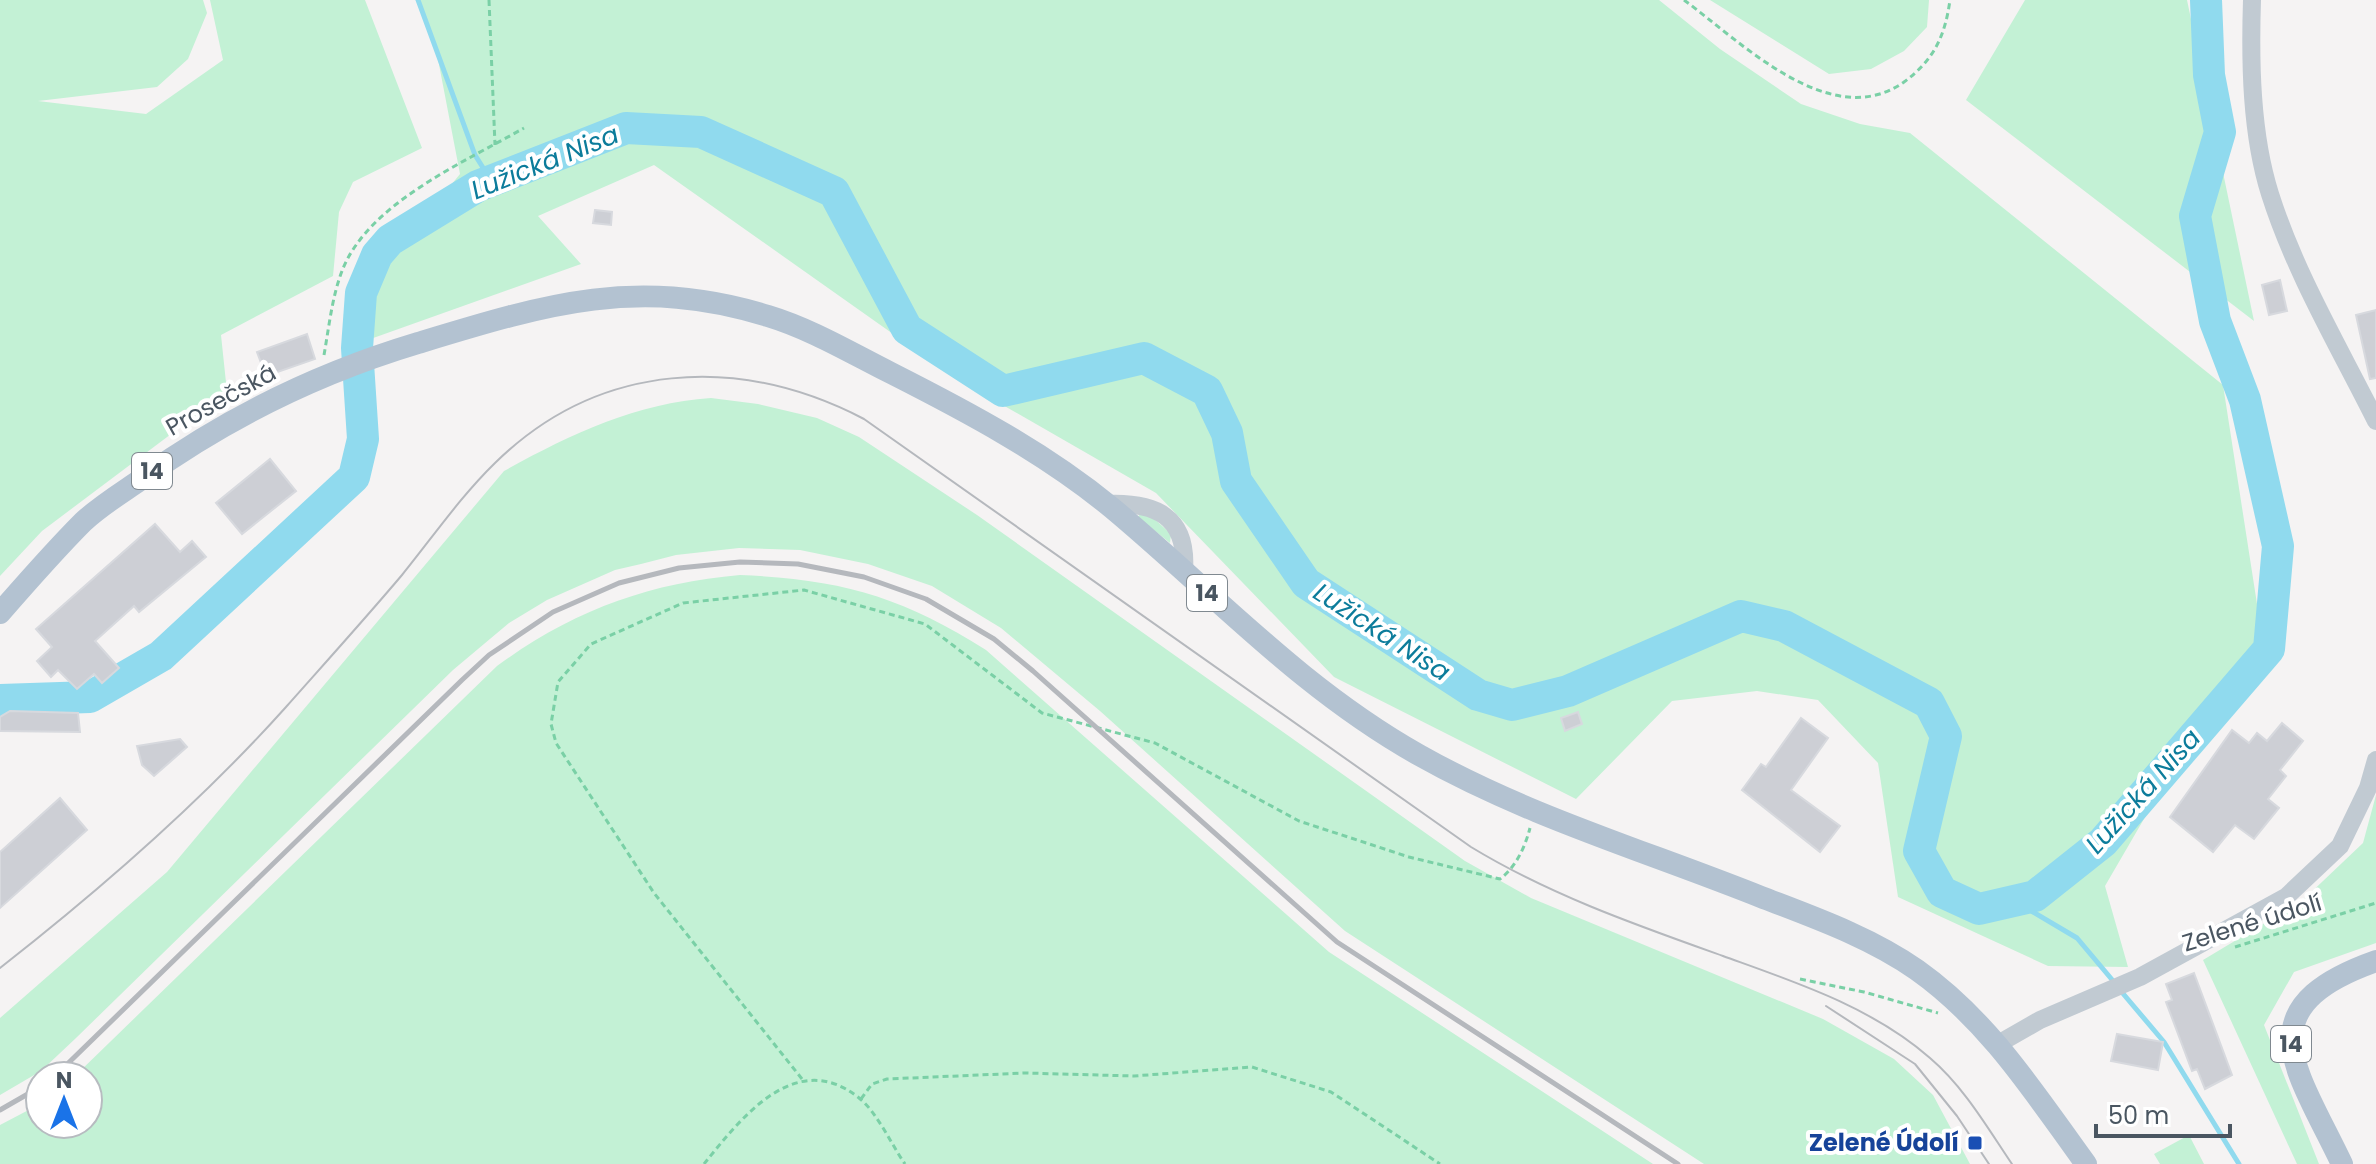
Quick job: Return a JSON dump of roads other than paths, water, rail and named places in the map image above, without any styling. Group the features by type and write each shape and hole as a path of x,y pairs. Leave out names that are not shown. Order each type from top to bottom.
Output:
{"main road":[{"name":"Prosečská","path":"0,613 89,517 232,418 273,396 379,355 557,303 651,295 707,299 793,325 949,401 1043,458 1107,504 1276,657 1331,701 1454,775 1533,812 1746,891 1876,946 1919,972 1965,1010 1998,1044"},
{"name":"14","path":"2342,1164 2298,1069 2290,1036 2293,1019 2305,1000 2327,982 2376,961"},
{"name":"14","path":"1998,1044 2086,1164"}],"lane":[{"path":"2252,0 2256,115 2269,192 2287,242 2376,421"},
{"path":"1998,1044 2040,1020 2140,977 2286,897 2340,846 2368,788 2376,760"}],"waterway":[{"path":"418,0 475,155 492,182"},
{"name":"Lužická Nisa","path":"0,700 90,697 161,656 354,477 363,439 357,348 361,293 377,255 390,240 478,186 626,128 701,132 834,192 907,329 1003,391 1144,358 1207,391 1227,433 1236,481 1306,583 1478,695 1512,705 1568,691 1741,616 1784,626 1929,703 1946,736 1919,851 1942,892 1979,909 2035,896 2103,842 2269,649 2278,546 2245,400 2215,321 2195,216 2220,132 2209,75 2206,0"},
{"path":"2016,902 2077,938 2114,982"},
{"path":"2120,990 2164,1042 2239,1164"}],"tram line":[{"path":"0,968 112,876 253,743 402,575 482,476 536,429 579,404 624,387 672,378 720,377 768,384 817,398 864,419 1471,847 1501,864 1594,908 1805,986 1883,1024 1930,1058 1954,1082 2012,1164"},
{"path":"1826,1006 1915,1064 1957,1116 1989,1164"}],"railway":[{"path":"71,1060 489,655 553,612 619,583 679,568 740,562 798,564 864,577 926,599 994,639 1337,942 1678,1164"},
{"path":"0,1110 24,1096"}],"place":[{"name":"Zelené Údolí","path":"1975,1143"}]}
